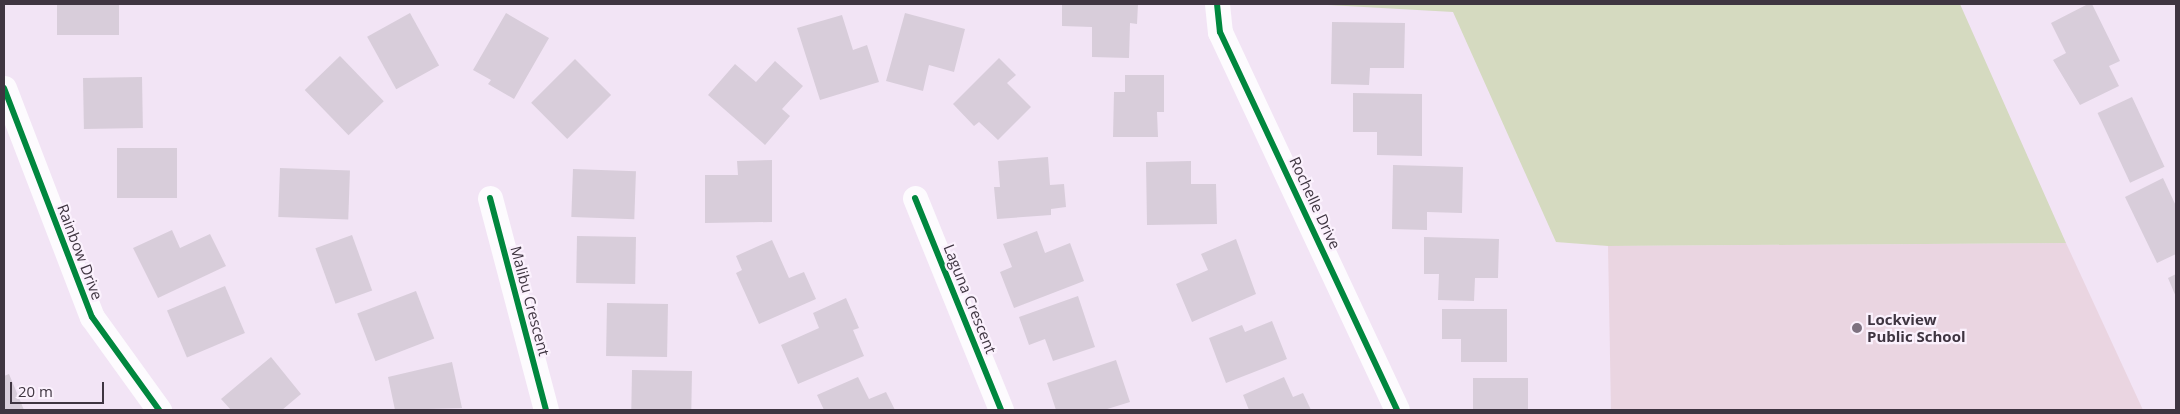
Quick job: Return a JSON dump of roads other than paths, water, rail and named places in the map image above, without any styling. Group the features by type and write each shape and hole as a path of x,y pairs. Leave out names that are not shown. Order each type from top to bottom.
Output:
{"street":[{"name":"Rochelle Drive","path":"1218,4 1220,32 1398,410"},
{"name":"Rainbow Drive","path":"4,88 92,317 159,410"},
{"name":"Malibu Crescent","path":"490,198 546,410"},
{"name":"Laguna Crescent","path":"915,198 1001,410"}],"place":[{"name":"Lockview Public School","path":"1857,328"}]}
